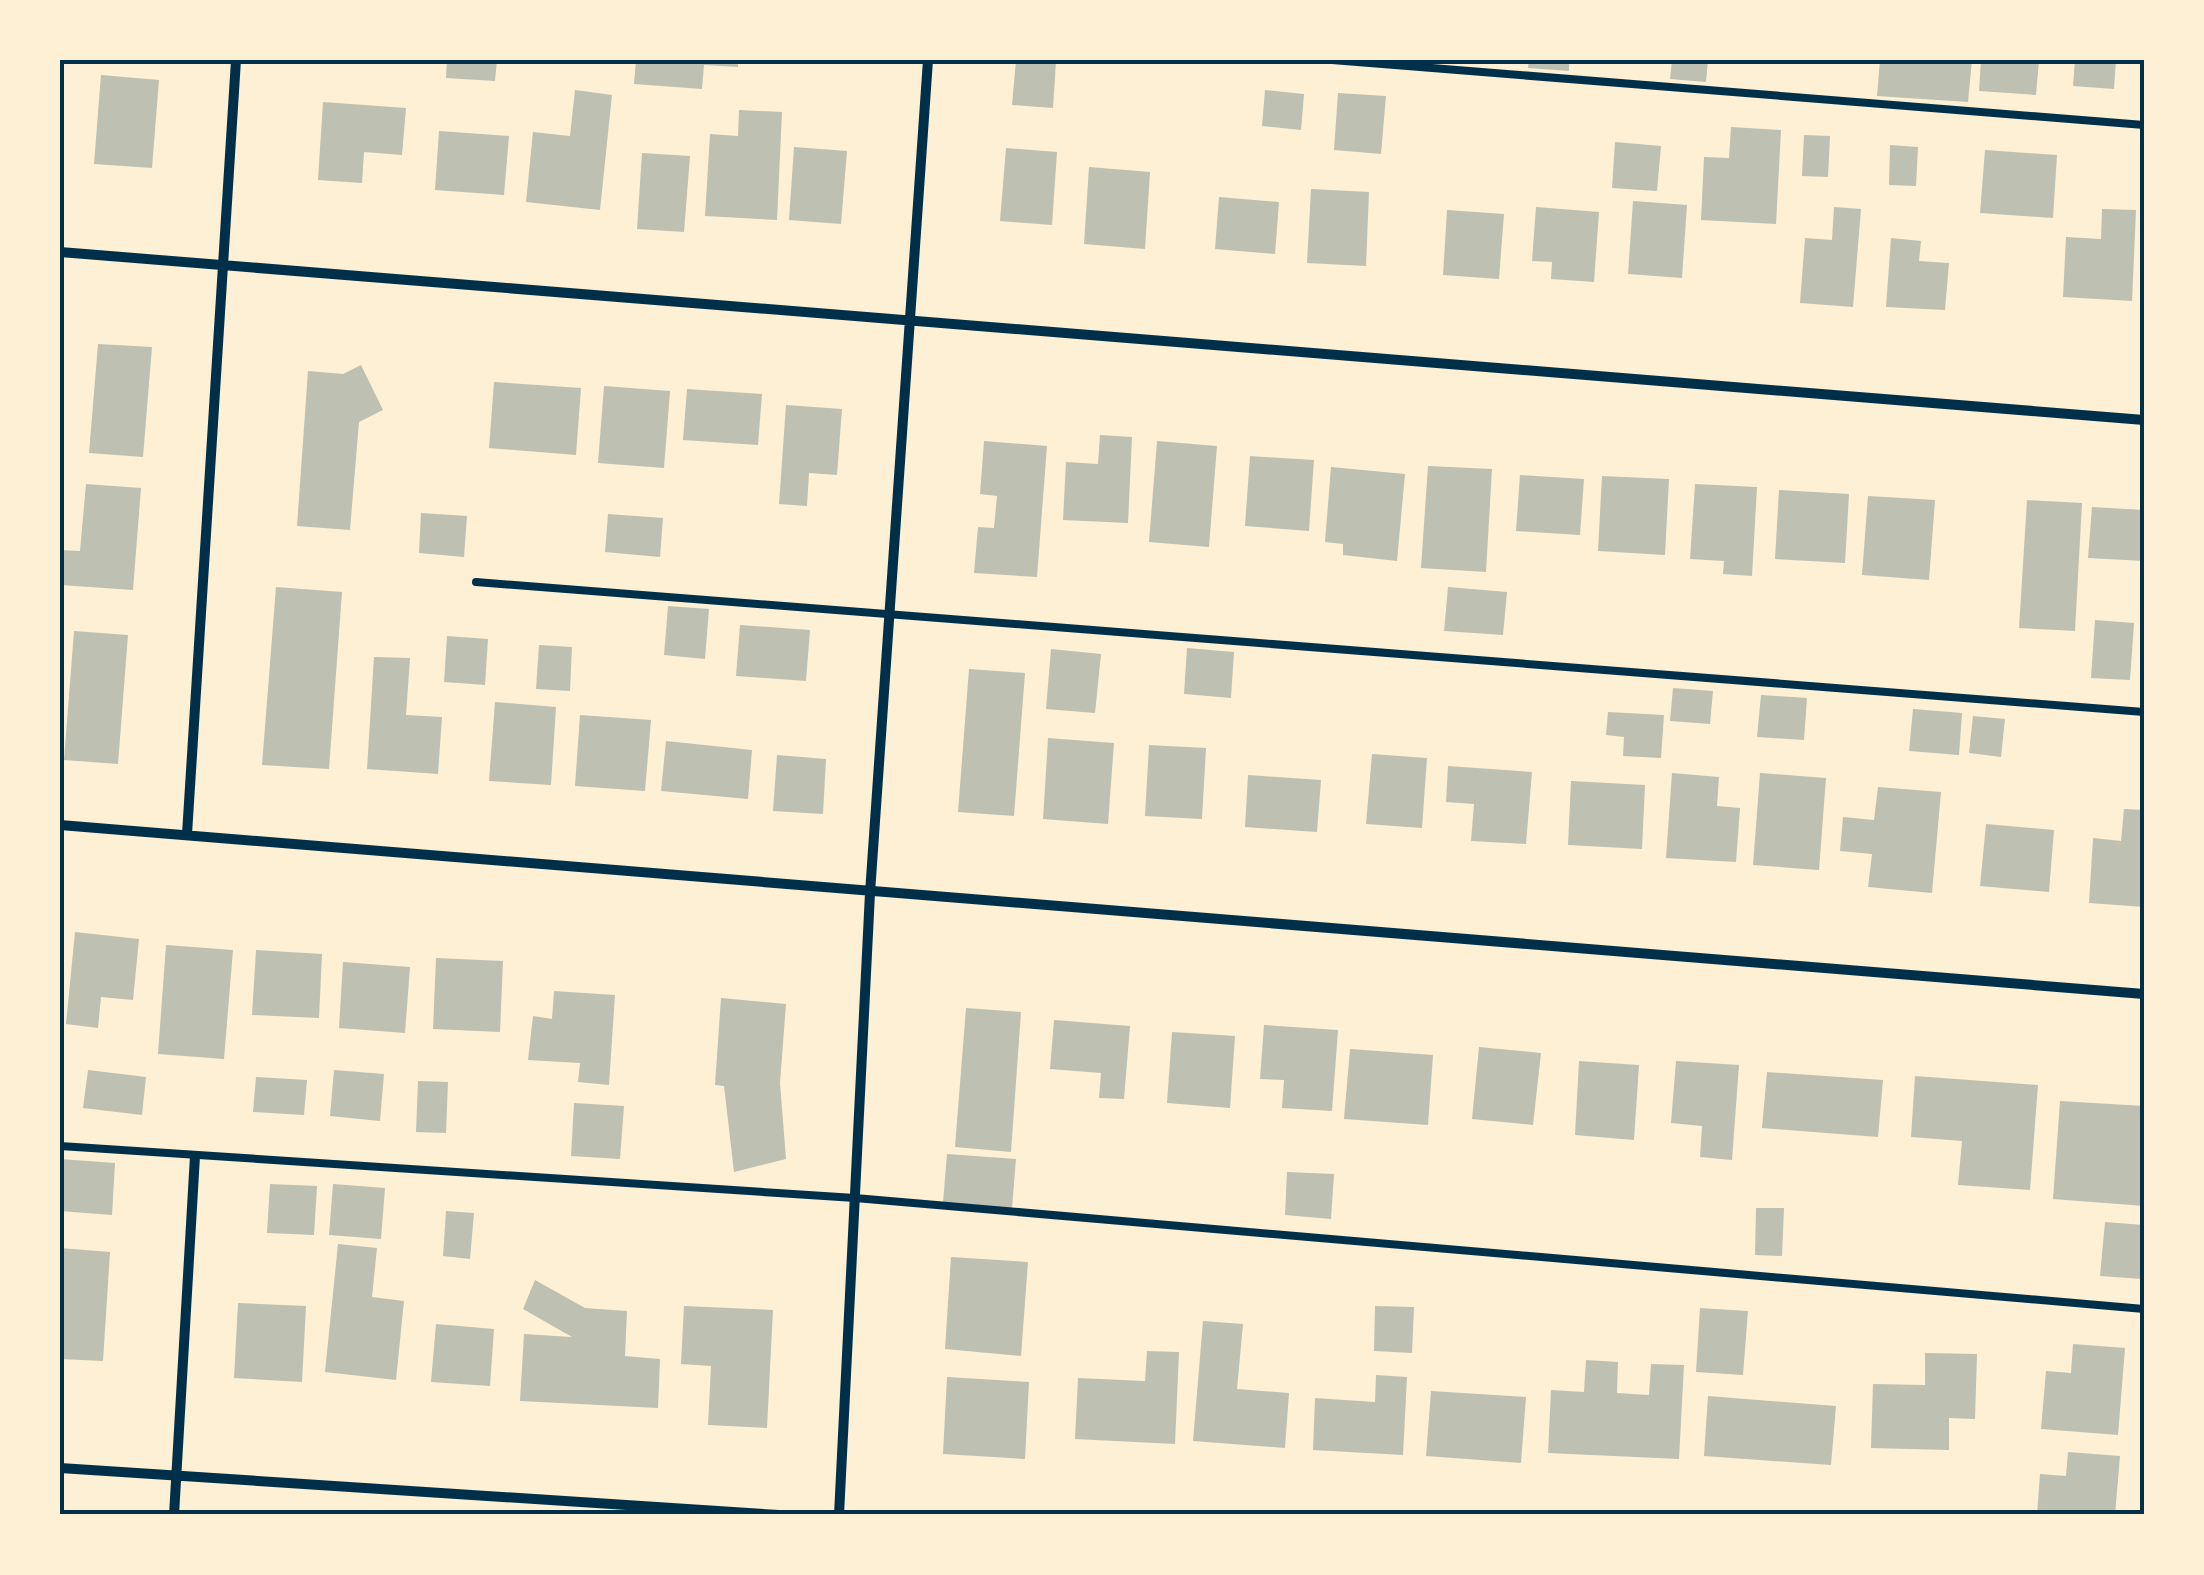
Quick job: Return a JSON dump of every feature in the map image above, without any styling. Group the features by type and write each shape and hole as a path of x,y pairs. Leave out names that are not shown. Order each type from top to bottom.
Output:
{"street":[{"path":"187,834 236,60"},
{"path":"839,1515 870,893 928,60"},
{"path":"60,252 2144,420"},
{"path":"60,825 2144,994"},
{"path":"174,1515 196,1156"},
{"path":"60,1468 779,1515"}],"lane":[{"path":"1332,60 2144,125"},
{"path":"476,582 890,611 2144,712"},
{"path":"60,1146 855,1198 2144,1309"}],"building":[{"path":"447,60 497,60 495,81 446,78"},
{"path":"636,60 738,60 738,67 704,65 702,89 634,84"},
{"path":"1016,60 1056,62 1053,108 1012,105"},
{"path":"1529,60 1569,60 1569,71 1528,68"},
{"path":"1672,60 1708,60 1706,82 1670,79"},
{"path":"1880,60 1972,60 1968,102 1877,96"},
{"path":"1981,60 2039,60 2036,95 1979,91"},
{"path":"2075,60 2116,60 2114,89 2073,86"},
{"path":"101,75 159,80 152,168 94,164"},
{"path":"575,90 612,95 600,210 526,202 533,132 570,136"},
{"path":"1265,90 1304,94 1301,130 1262,126"},
{"path":"1338,93 1386,96 1381,154 1334,150"},
{"path":"323,102 406,108 402,155 364,152 362,183 318,180"},
{"path":"739,110 782,112 777,220 705,216 710,134 738,136"},
{"path":"1731,127 1781,130 1776,224 1701,220 1704,157 1729,158"},
{"path":"439,131 509,136 504,195 435,190"},
{"path":"1804,135 1830,136 1828,177 1802,176"},
{"path":"1615,142 1661,146 1657,191 1612,188"},
{"path":"1890,145 1918,147 1916,186 1889,185"},
{"path":"794,147 847,151 841,224 789,220"},
{"path":"1006,148 1057,152 1052,225 1000,221"},
{"path":"1985,150 2057,155 2053,218 1980,213"},
{"path":"642,153 690,156 684,232 637,229"},
{"path":"1089,167 1150,172 1145,249 1084,244"},
{"path":"1311,189 1369,192 1366,266 1307,263"},
{"path":"1219,197 1279,202 1275,254 1215,249"},
{"path":"1633,201 1687,205 1682,278 1628,274"},
{"path":"1536,207 1599,212 1594,282 1551,279 1552,262 1532,261"},
{"path":"1834,207 1861,209 1853,307 1800,303 1805,238 1832,240"},
{"path":"2102,209 2136,210 2132,301 2063,297 2066,237 2101,239"},
{"path":"1447,210 1504,214 1499,279 1443,275"},
{"path":"1891,238 1921,241 1919,261 1949,263 1945,310 1886,307"},
{"path":"98,344 152,347 143,457 89,453"},
{"path":"361,365 383,410 359,422 350,530 297,526 308,371 343,374"},
{"path":"494,382 581,388 576,455 489,448"},
{"path":"604,386 670,391 664,468 598,463"},
{"path":"687,389 762,394 758,445 683,440"},
{"path":"786,405 842,409 837,475 809,473 807,506 779,504"},
{"path":"1100,435 1132,437 1128,523 1063,520 1066,462 1098,464"},
{"path":"984,441 1047,446 1037,577 974,573 978,527 994,528 997,496 980,494"},
{"path":"1157,441 1217,446 1209,547 1149,542"},
{"path":"1250,456 1314,460 1309,531 1245,526"},
{"path":"1428,466 1492,469 1486,572 1421,568"},
{"path":"1331,467 1405,474 1397,561 1343,555 1343,544 1325,542"},
{"path":"1520,475 1584,479 1580,535 1516,531"},
{"path":"1602,476 1669,479 1665,555 1598,551"},
{"path":"86,484 141,488 133,590 60,585 60,550 80,551"},
{"path":"1695,484 1757,487 1752,576 1723,574 1724,561 1690,559"},
{"path":"1779,490 1849,494 1845,563 1775,559"},
{"path":"1868,496 1935,500 1929,580 1862,575"},
{"path":"2027,500 2082,503 2075,631 2019,628"},
{"path":"2092,507 2144,510 2144,561 2088,558"},
{"path":"421,513 467,516 464,557 419,553"},
{"path":"608,514 663,518 660,557 605,552"},
{"path":"276,587 342,592 329,769 262,765"},
{"path":"1448,587 1507,592 1503,635 1444,631"},
{"path":"668,606 709,609 705,659 664,655"},
{"path":"2095,620 2134,623 2130,680 2091,678"},
{"path":"740,625 810,630 806,681 736,676"},
{"path":"74,631 128,635 118,764 64,760"},
{"path":"447,636 488,639 485,685 444,682"},
{"path":"539,645 572,647 570,691 536,689"},
{"path":"1187,648 1234,652 1231,698 1184,694"},
{"path":"1051,649 1101,654 1095,713 1046,709"},
{"path":"374,657 410,658 406,715 442,717 438,774 367,769"},
{"path":"969,669 1025,673 1014,816 958,812"},
{"path":"1673,688 1713,691 1710,724 1670,721"},
{"path":"1761,695 1807,698 1804,740 1757,737"},
{"path":"495,702 556,707 551,785 489,781"},
{"path":"1913,709 1962,713 1959,755 1909,751"},
{"path":"1608,712 1664,715 1661,758 1623,756 1624,737 1606,735"},
{"path":"580,715 651,720 645,791 575,786"},
{"path":"1973,716 2005,719 2001,757 1969,753"},
{"path":"1048,738 1114,743 1108,824 1043,819"},
{"path":"666,741 752,750 748,799 661,791"},
{"path":"1149,745 1206,748 1202,819 1145,816"},
{"path":"1372,754 1427,758 1422,828 1366,824"},
{"path":"777,755 826,759 823,814 773,811"},
{"path":"1448,766 1532,772 1526,844 1471,841 1474,804 1446,802"},
{"path":"1672,773 1719,777 1717,806 1740,808 1736,862 1666,858"},
{"path":"1760,773 1826,778 1819,870 1753,865"},
{"path":"1248,775 1321,780 1317,832 1245,827"},
{"path":"1571,781 1645,785 1642,849 1568,845"},
{"path":"1878,787 1941,792 1932,893 1868,887 1872,854 1840,851 1843,817 1874,820"},
{"path":"2124,809 2144,810 2144,907 2089,903 2093,838 2121,841"},
{"path":"1986,824 2054,830 2049,892 1980,886"},
{"path":"75,932 139,939 133,1000 101,997 98,1028 66,1024"},
{"path":"166,945 233,950 224,1059 158,1054"},
{"path":"256,950 322,954 319,1018 252,1015"},
{"path":"436,958 503,961 500,1032 433,1029"},
{"path":"343,962 410,967 405,1033 339,1028"},
{"path":"554,991 615,995 609,1085 578,1082 580,1063 528,1060 533,1016 552,1019"},
{"path":"721,998 786,1004 780,1083 786,1159 734,1172 724,1086 715,1085"},
{"path":"966,1008 1021,1012 1011,1152 955,1147"},
{"path":"1054,1020 1130,1026 1124,1099 1099,1098 1101,1073 1050,1069"},
{"path":"1264,1025 1338,1030 1332,1111 1282,1108 1284,1080 1260,1079"},
{"path":"1172,1032 1235,1036 1230,1108 1167,1103"},
{"path":"1479,1047 1541,1053 1533,1125 1472,1119"},
{"path":"1350,1049 1433,1055 1428,1125 1344,1119"},
{"path":"1579,1061 1639,1065 1634,1140 1575,1135"},
{"path":"1676,1061 1739,1065 1732,1160 1700,1157 1702,1126 1671,1123"},
{"path":"88,1070 146,1077 142,1115 83,1108"},
{"path":"334,1070 384,1074 380,1121 330,1116"},
{"path":"1767,1072 1883,1080 1878,1137 1762,1128"},
{"path":"1915,1076 2038,1085 2030,1190 1958,1185 1962,1141 1911,1137"},
{"path":"256,1077 307,1080 304,1115 253,1112"},
{"path":"418,1081 448,1082 446,1133 416,1132"},
{"path":"2060,1101 2144,1106 2144,1206 2053,1199"},
{"path":"574,1103 624,1106 620,1159 571,1156"},
{"path":"947,1154 1016,1159 1012,1208 943,1203"},
{"path":"60,1159 115,1163 112,1215 60,1211"},
{"path":"1287,1172 1334,1174 1331,1219 1285,1215"},
{"path":"270,1184 317,1186 314,1235 267,1233"},
{"path":"333,1184 385,1188 381,1239 329,1235"},
{"path":"1756,1208 1784,1208 1782,1256 1755,1255"},
{"path":"446,1211 474,1213 470,1259 443,1256"},
{"path":"2105,1222 2144,1225 2142,1279 2100,1276"},
{"path":"338,1244 377,1248 372,1297 404,1301 396,1380 325,1372"},
{"path":"60,1248 110,1252 103,1361 60,1359"},
{"path":"951,1257 1028,1262 1021,1356 945,1349"},
{"path":"535,1280 585,1308 627,1311 625,1356 660,1359 658,1408 520,1401 524,1334 572,1337 523,1309"},
{"path":"238,1303 306,1306 302,1382 234,1378"},
{"path":"684,1306 773,1310 767,1428 708,1425 711,1366 681,1364"},
{"path":"1375,1306 1414,1307 1412,1353 1374,1351"},
{"path":"1700,1308 1748,1311 1743,1375 1696,1372"},
{"path":"1203,1321 1243,1324 1237,1389 1289,1393 1285,1448 1193,1441"},
{"path":"436,1324 494,1329 490,1386 431,1382"},
{"path":"2073,1344 2125,1348 2118,1435 2041,1429 2046,1371 2071,1373"},
{"path":"1147,1351 1179,1352 1175,1444 1075,1439 1078,1378 1145,1381"},
{"path":"1925,1353 1977,1354 1975,1419 1949,1418 1949,1450 1871,1448 1873,1384 1925,1385"},
{"path":"1586,1360 1618,1362 1617,1393 1649,1395 1651,1364 1684,1365 1679,1459 1548,1453 1551,1390 1584,1392"},
{"path":"1376,1375 1407,1377 1403,1455 1313,1450 1315,1398 1375,1402"},
{"path":"947,1377 1029,1382 1025,1459 943,1454"},
{"path":"1431,1391 1526,1397 1521,1463 1426,1456"},
{"path":"1708,1396 1836,1406 1831,1465 1704,1456"},
{"path":"2068,1452 2120,1456 2115,1515 2037,1515 2040,1474 2066,1476"}]}
